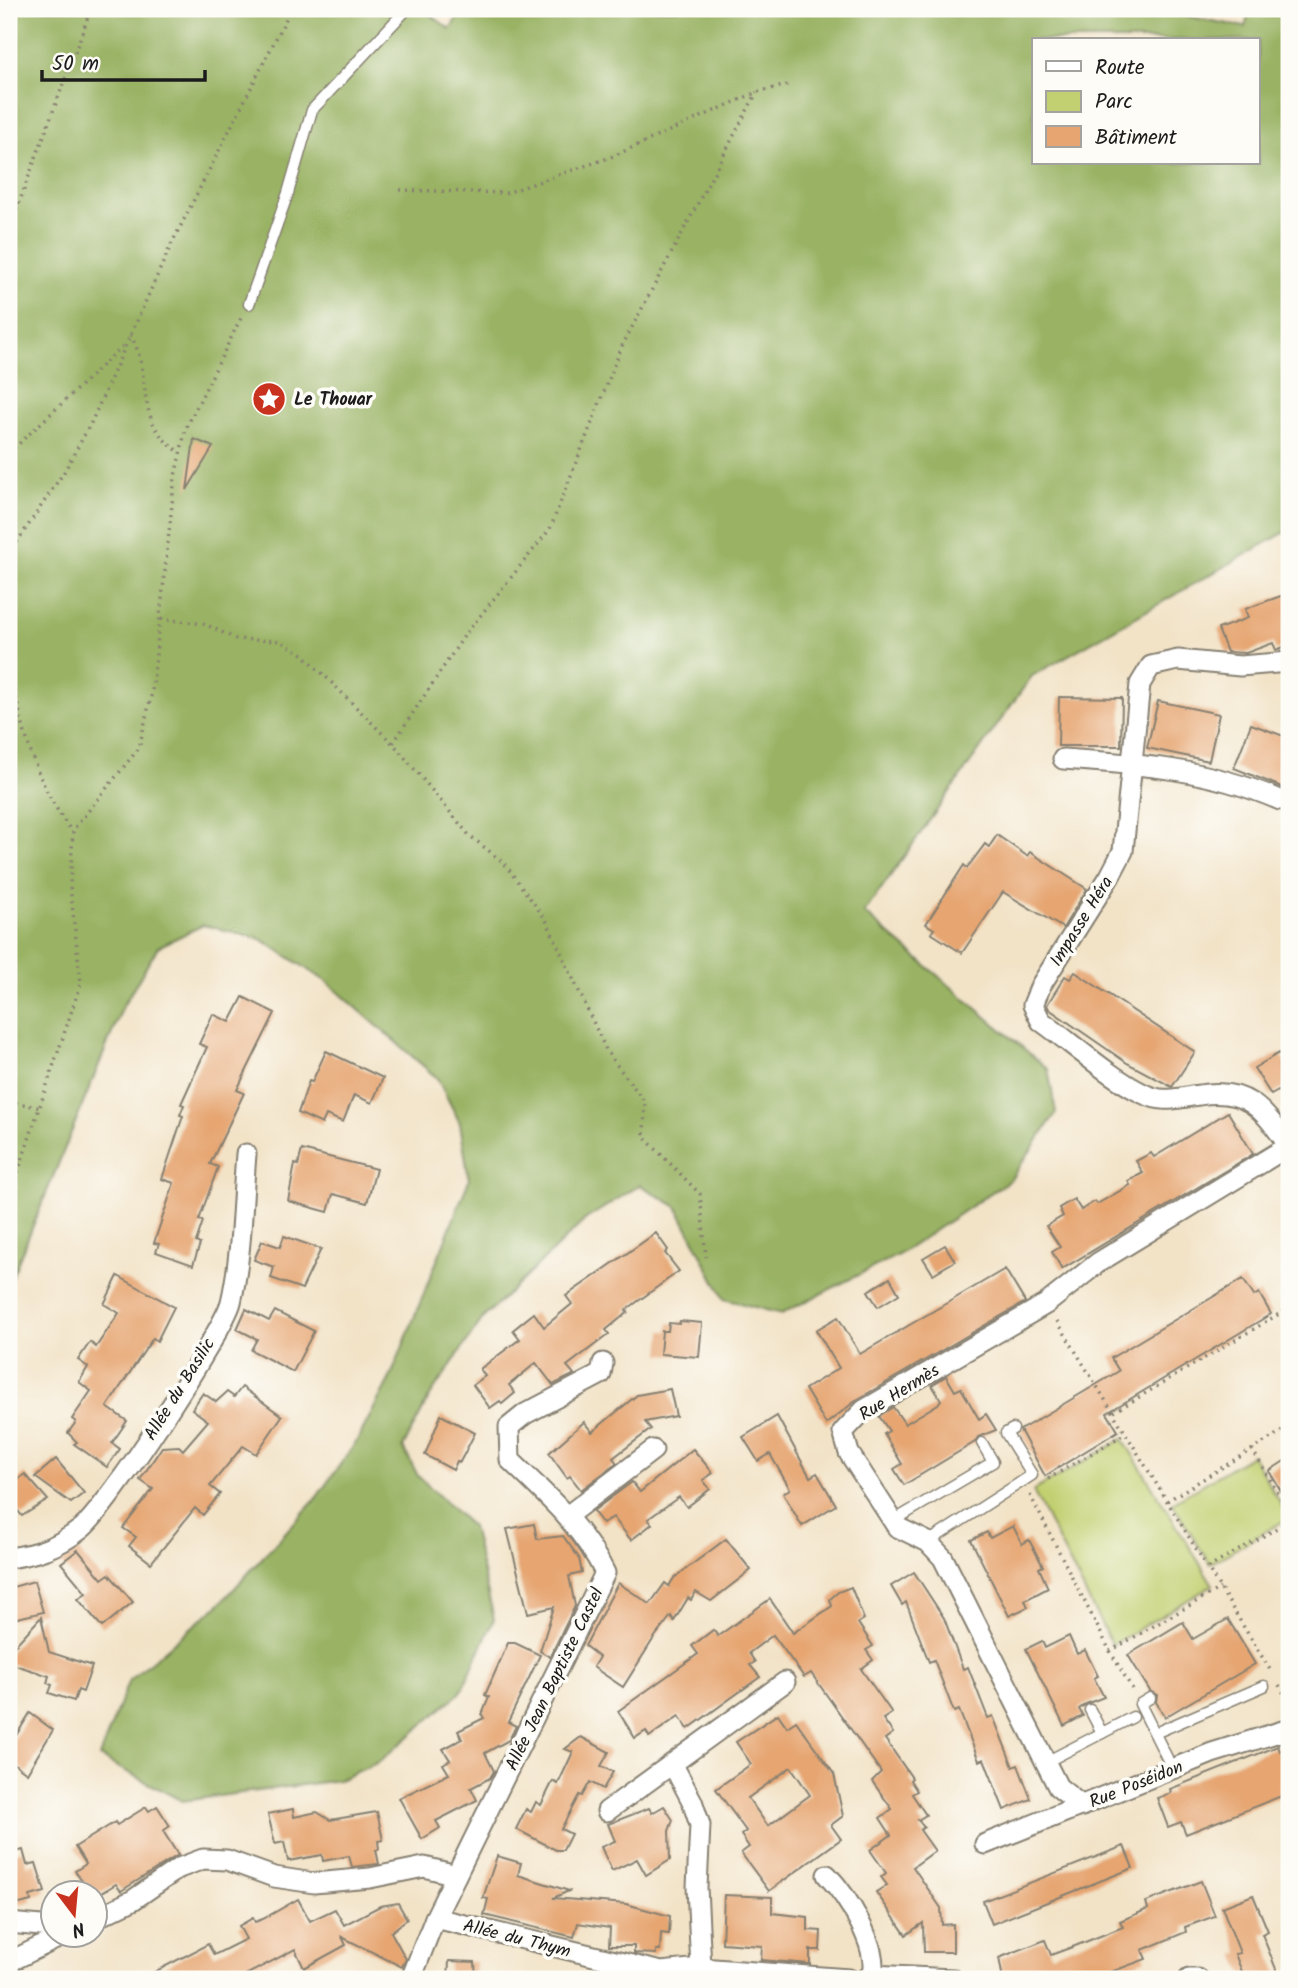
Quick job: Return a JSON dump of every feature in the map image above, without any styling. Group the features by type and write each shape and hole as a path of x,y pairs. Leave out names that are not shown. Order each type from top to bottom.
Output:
{"street":[{"name":"Impasse Héra","path":"1289,662 1240,666 1178,660 1151,666 1140,684 1123,851 1041,985 1033,1005 1041,1021 1141,1093 1178,1101 1199,1095 1241,1096 1255,1104 1289,1146"},
{"path":"1063,759 1132,763 1238,782 1280,800"},
{"path":"1046,1304 1099,1262 1289,1146"},
{"name":"Allée du Basilic","path":"9,1558 42,1553 84,1527 122,1479 212,1339 230,1306 237,1264 246,1154"},
{"name":"Rue Hermès","path":"1046,1304 864,1410 843,1432 849,1453 897,1527 928,1542 943,1558 1058,1787 1082,1806"},
{"name":"Allée Jean Baptiste Castel","path":"411,1979 435,1918 605,1573 594,1550 568,1516 510,1460 509,1427 525,1414 601,1374 603,1363"},
{"path":"568,1516 653,1450"},
{"path":"607,1811 785,1682"},
{"name":"Rue Poséidon","path":"985,1844 1172,1768 1256,1737 1289,1729"},
{"path":"673,1765 692,1801 700,1825 697,1887 701,1968"},
{"path":"108,1912 133,1900 179,1868 203,1859 227,1860 274,1877 314,1883 370,1878 424,1867 456,1875"},
{"path":"827,1875 845,1894 875,1962 869,1977 953,1979"},
{"name":"Allée du Thym","path":"435,1918 661,1976 701,1968 849,1979"},
{"path":"9,1923 38,1926"},
{"path":"9,1962 38,1948"},
{"path":"1189,1979 1198,1979"}],"lane":[{"path":"249,304 288,193 312,110 407,9"},
{"path":"928,1542 1026,1486 1032,1475 1006,1433 1013,1429"},
{"path":"893,1521 993,1462 982,1443"},
{"path":"1155,1733 1264,1686"},
{"path":"1150,1698 1140,1704 1172,1768"},
{"path":"1090,1710 1102,1733"},
{"path":"1046,1762 1133,1717"}],"path":[{"path":"9,230 92,9"},
{"path":"9,554 64,472 90,425 228,128 291,9"},
{"path":"400,190 506,192 611,157 757,92 788,85"},
{"path":"393,744 464,636 550,529 622,346 757,92"},
{"path":"9,1199 81,984 70,886 72,833 139,748 152,692 175,475 180,452 186,428 249,304"},
{"path":"130,335 139,349 144,400 166,443 180,452"},
{"path":"9,453 127,343"},
{"path":"161,619 205,624 236,639 279,641 303,654 393,744 469,835 504,863 546,920 607,1052 645,1102 645,1137 701,1194 706,1257"},
{"path":"9,663 27,749 50,802 72,833"},
{"path":"9,1101 41,1108"},
{"path":"1046,1304 1289,1702"},
{"path":"1113,1413 1289,1308"},
{"path":"1167,1501 1289,1427"},
{"path":"1126,1433 1026,1486 1140,1704"},
{"path":"1252,1449 1289,1512"},
{"path":"1208,1568 1289,1521"},
{"path":"1110,1651 1220,1588"}],"green space":[{"path":"9,9 423,9 450,29 463,9 1148,9 1245,27 1250,9 1289,9 1289,530 1032,676 864,913 1048,1069 1056,1113 1011,1179 900,1254 781,1314 724,1299 677,1207 640,1185 586,1219 483,1318 430,1396 403,1447 418,1476 472,1527 494,1619 461,1692 379,1762 339,1780 182,1801 99,1757 129,1680 223,1601 314,1501 357,1441 391,1376 469,1180 460,1123 437,1078 327,982 261,939 203,925 158,947 123,1006 9,1284"},
{"path":"1123,1439 1213,1585 1112,1645 1033,1491"},
{"path":"1252,1455 1289,1518 1210,1564 1172,1503"}],"building":[{"path":"194,439 213,447 187,490"},
{"path":"1289,593 1289,645 1276,650 1273,643 1246,653 1227,652 1218,629 1248,618 1245,609"},
{"path":"1059,697 1122,698 1121,746 1058,746"},
{"path":"1158,701 1219,714 1209,761 1147,748"},
{"path":"1251,724 1289,738 1289,790 1234,768"},
{"path":"997,835 1027,856 1030,852 1087,889 1063,928 1003,892 962,953 931,933 934,929 926,924 964,865 967,868 985,844 989,847"},
{"path":"1075,972 1195,1052 1172,1087 1127,1063 1049,1009 1047,1005 1065,976 1070,979"},
{"path":"243,997 275,1013 237,1090 244,1093 210,1164 218,1167 199,1220 203,1221 196,1242 200,1244 193,1265 156,1252 159,1244 154,1243 174,1183 162,1179 183,1116 180,1115 184,1105 181,1104 207,1047 199,1044 213,1014 230,1022"},
{"path":"326,1051 383,1078 372,1103 354,1095 343,1122 326,1115 322,1124 298,1113 309,1081 312,1082"},
{"path":"1279,1053 1289,1069 1289,1085 1271,1095 1254,1068"},
{"path":"1228,1112 1253,1154 1062,1269 1052,1252 1060,1247 1046,1226 1063,1216 1059,1208 1074,1199 1081,1210 1095,1201 1097,1204 1130,1185 1128,1181 1143,1173 1136,1161 1151,1153 1154,1157"},
{"path":"302,1150 376,1169 367,1203 333,1194 328,1212 288,1201 295,1164 298,1165"},
{"path":"656,1233 668,1250 665,1253 679,1271 626,1310 628,1312 606,1330 609,1334 567,1366 574,1374 553,1385 536,1363 509,1385 515,1393 502,1404 500,1401 490,1408 473,1385 485,1376 480,1369 520,1339 513,1330 534,1313 544,1327 572,1304 566,1296"},
{"path":"284,1236 321,1249 302,1289 271,1278 274,1267 254,1260 262,1241 280,1247"},
{"path":"945,1245 955,1261 933,1274 923,1258"},
{"path":"1005,1269 1025,1302 858,1399 826,1424 805,1389 839,1368 816,1330 838,1317 860,1354"},
{"path":"118,1276 174,1307 157,1341 153,1338 107,1407 127,1421 112,1443 120,1449 107,1467 74,1444 77,1442 68,1433 76,1422 72,1419 91,1391 79,1382 88,1367 78,1360 90,1342 96,1347 119,1313 104,1304"},
{"path":"890,1278 899,1294 878,1307 868,1291"},
{"path":"1243,1279 1254,1296 1259,1293 1271,1314 1107,1413 1118,1431 1045,1476 1020,1430 1119,1371 1111,1358"},
{"path":"246,1309 269,1321 275,1311 314,1331 293,1372 251,1350 257,1339 237,1329"},
{"path":"680,1321 702,1323 699,1357 660,1354 662,1331 668,1331 669,1323 679,1324"},
{"path":"946,1376 955,1391 961,1388 979,1419 986,1414 996,1430 978,1437 975,1442 904,1485 894,1469 902,1464 884,1434 889,1431 879,1416 893,1407 905,1424 938,1404 941,1400 932,1385"},
{"path":"242,1387 282,1416 256,1454 243,1446 210,1486 220,1494 203,1515 195,1508 151,1563 129,1546 136,1537 123,1528 153,1489 140,1480 162,1447 179,1446 183,1450 208,1421 192,1409 203,1393 216,1402 227,1392 234,1397"},
{"path":"670,1389 676,1416 645,1422 651,1429 613,1458 617,1463 581,1490 570,1476 567,1478 549,1453 584,1422 592,1432 637,1395"},
{"path":"441,1415 475,1433 453,1470 425,1455"},
{"path":"777,1416 810,1477 817,1473 836,1505 802,1526 783,1493 790,1489 770,1454 758,1461 743,1437"},
{"path":"693,1449 713,1473 703,1480 710,1489 687,1507 679,1497 648,1519 652,1524 631,1540 613,1517 603,1524 593,1511 632,1482 640,1492"},
{"path":"1289,1458 1289,1504 1269,1471"},
{"path":"56,1459 84,1493 71,1503 35,1477"},
{"path":"25,1474 48,1500 22,1516 9,1500 9,1487"},
{"path":"534,1524 537,1539 563,1536 579,1558 582,1573 569,1576 575,1606 550,1657 540,1651 554,1607 528,1613 507,1529"},
{"path":"1013,1526 1022,1544 1029,1540 1043,1566 1039,1568 1048,1588 1025,1600 1028,1607 1009,1616 971,1540 987,1532 990,1538"},
{"path":"726,1539 751,1570 711,1601 696,1592 691,1600 688,1598 674,1621 671,1616 654,1638 623,1687 593,1667 599,1657 585,1646 618,1583 650,1604 665,1583 669,1586 674,1578"},
{"path":"78,1550 102,1579 109,1574 133,1602 102,1627 78,1599 86,1593 61,1563"},
{"path":"914,1572 944,1618 963,1669 968,1667 988,1718 993,1716 1013,1767 1018,1765 1031,1799 1004,1810 984,1759 979,1761 959,1710 954,1712 934,1660 929,1662 906,1602 902,1605 891,1586"},
{"path":"34,1581 43,1612 9,1620 9,1588"},
{"path":"851,1587 864,1619 858,1623 873,1646 866,1650 873,1660 861,1669 892,1713 883,1719 893,1733 885,1739 912,1778 910,1780 917,1791 912,1794 926,1815 918,1820 924,1827 920,1830 935,1851 913,1867 941,1908 942,1925 953,1924 953,1952 924,1952 923,1923 906,1935 876,1892 887,1885 881,1877 886,1873 870,1850 891,1835 880,1818 892,1809 872,1781 881,1772 811,1673 804,1677 773,1635 749,1653 755,1662 750,1665 760,1677 688,1729 679,1716 649,1737 646,1731 635,1738 618,1711 698,1654 692,1646 713,1630 718,1636 770,1599 793,1633 832,1606 830,1599 838,1592"},
{"path":"41,1617 49,1652 92,1666 83,1692 78,1690 74,1701 49,1693 52,1685 47,1683 49,1676 9,1663 9,1652"},
{"path":"1228,1619 1255,1664 1165,1717 1156,1702 1157,1695 1150,1691 1128,1655 1183,1622 1193,1639"},
{"path":"1069,1636 1077,1654 1085,1650 1098,1676 1094,1678 1104,1697 1079,1709 1083,1716 1064,1726 1026,1649 1042,1641 1045,1648"},
{"path":"508,1643 515,1643 540,1655 508,1722 516,1726 509,1740 485,1753 494,1771 490,1778 471,1788 477,1800 436,1821 440,1828 422,1839 399,1798 449,1774 443,1764 450,1760 443,1749 462,1739 458,1731 484,1718 482,1715 489,1697 485,1695"},
{"path":"30,1713 53,1730 27,1773 9,1760 9,1747"},
{"path":"778,1714 787,1727 796,1721 834,1774 843,1816 831,1825 841,1839 769,1891 741,1853 749,1847 741,1835 746,1831 716,1789 751,1764 736,1742","holes":["791,1767 810,1795 768,1826 748,1798"]},
{"path":"581,1737 609,1752 601,1766 613,1772 603,1789 590,1782 582,1796 579,1795 561,1829 571,1834 563,1850 556,1850 516,1829 526,1809 531,1812 536,1802 541,1805 553,1781 558,1784 573,1752 565,1749"},
{"path":"1278,1746 1280,1751 1289,1747 1289,1793 1186,1834 1181,1822 1168,1827 1157,1798 1171,1793 1170,1789"},
{"path":"157,1806 170,1826 163,1831 178,1855 121,1891 116,1884 108,1889 108,1880 82,1880 75,1871 86,1864 75,1847 115,1822 117,1825 146,1807 149,1811"},
{"path":"664,1806 673,1820 669,1831 670,1860 646,1875 637,1859 612,1871 601,1847 615,1841 608,1824 649,1808 652,1813"},
{"path":"293,1809 294,1817 317,1812 330,1820 377,1812 383,1840 378,1841 379,1849 376,1850 379,1864 352,1867 349,1856 323,1861 322,1855 288,1861 284,1842 275,1844 268,1814"},
{"path":"1124,1846 1133,1868 992,1924 983,1901"},
{"path":"23,1850 27,1865 36,1863 41,1880 38,1880 38,1894 30,1896 31,1901 9,1907 9,1854"},
{"path":"497,1856 521,1863 518,1875 569,1891 553,1898 626,1904 670,1916 669,1934 661,1933 660,1950 656,1950 656,1954 634,1953 634,1946 609,1946 610,1928 578,1923 574,1937 484,1915 488,1899 483,1898"},
{"path":"1201,1881 1215,1916 1185,1927 1186,1932 1142,1950 1146,1959 1092,1979 1003,1979 999,1958 1045,1940 1051,1955 1075,1946 1123,1927 1120,1921 1148,1909 1146,1902"},
{"path":"724,1895 772,1897 772,1913 808,1917 808,1930 821,1931 820,1950 810,1950 810,1964 761,1960 762,1946 722,1943"},
{"path":"1253,1895 1268,1931 1262,1934 1280,1979 1245,1979 1235,1954 1240,1953 1222,1907"},
{"path":"298,1899 310,1921 335,1909 344,1925 380,1906 398,1903 407,1919 391,1932 406,1959 402,1967 342,1937 346,1945 304,1968 295,1949 238,1979 141,1979 208,1944 214,1955 246,1939 239,1926 253,1918 255,1922 263,1919"},
{"path":"449,1961 475,1962 476,1979 448,1979"}],"place":[{"name":"Le Thouar","path":"269,399"}]}
